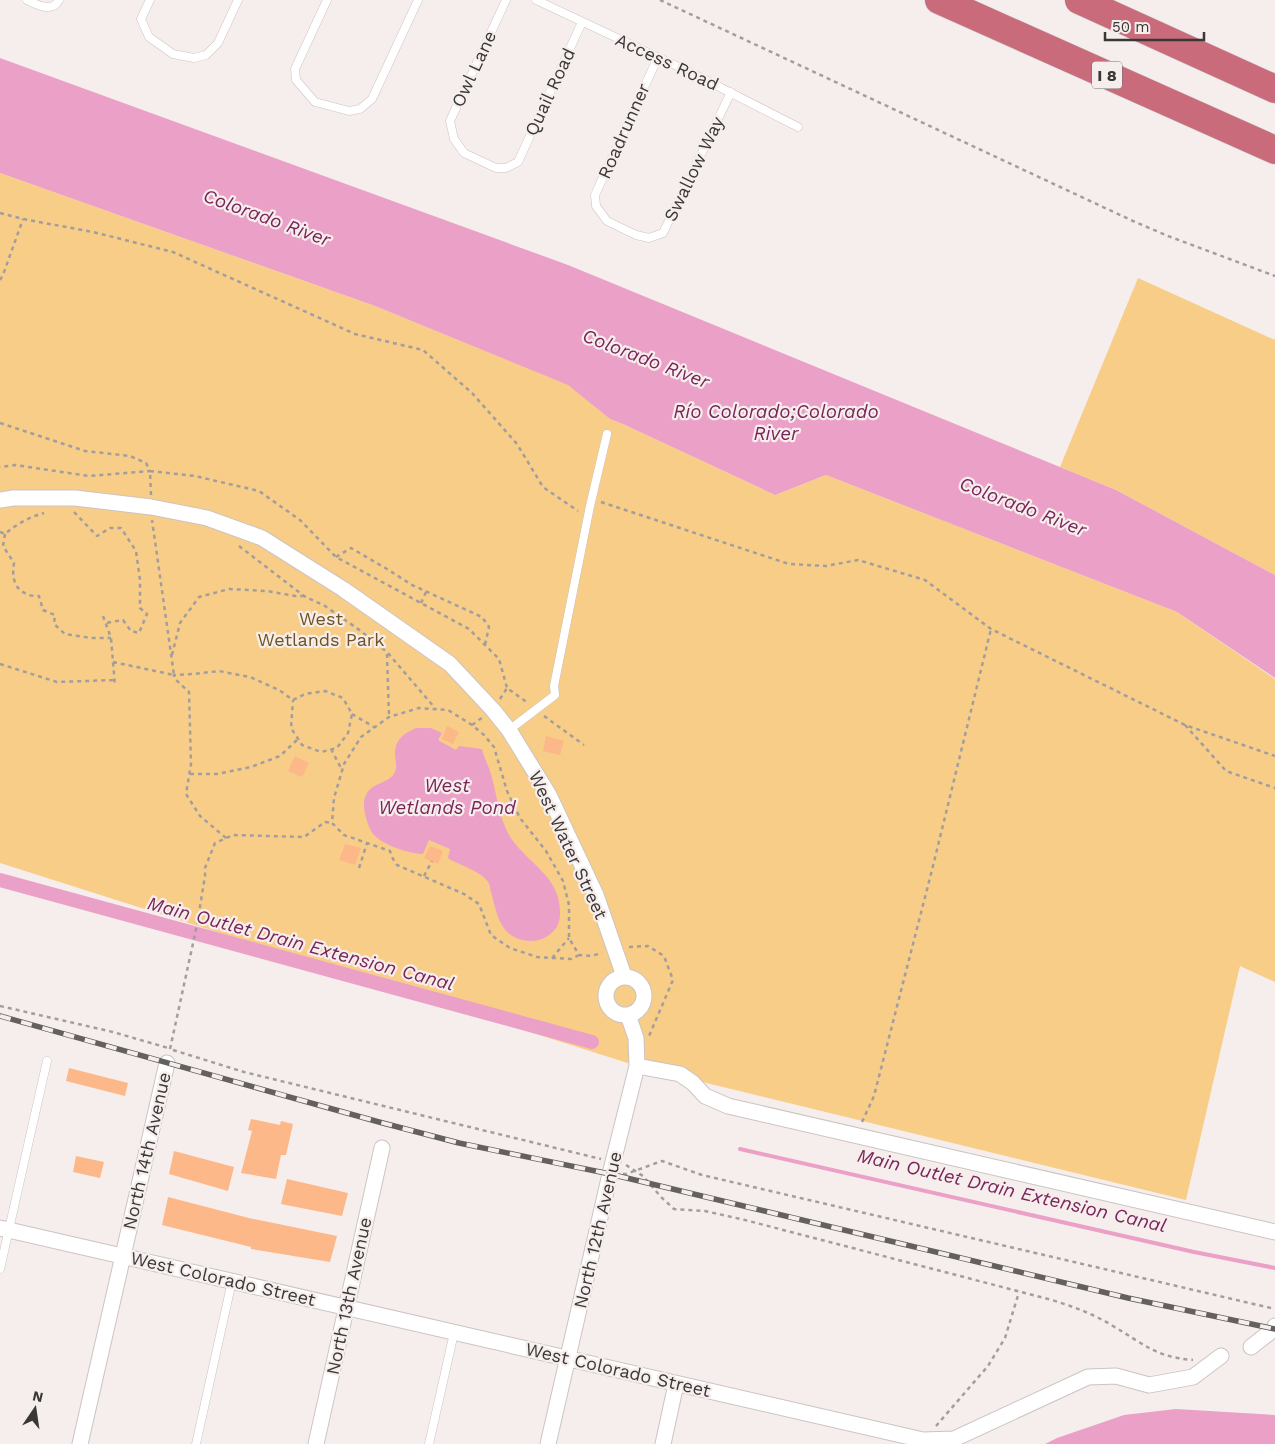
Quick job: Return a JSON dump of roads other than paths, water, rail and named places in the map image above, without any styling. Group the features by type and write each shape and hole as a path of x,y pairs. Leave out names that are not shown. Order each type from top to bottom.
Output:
{"highway":[{"name":"I 8","path":"939,0 1275,150"},
{"path":"1079,0 1275,90"}],"street":[{"name":"West Water Street","path":"0,500 13,498 75,498 150,516 207,518 262,538 343,589 450,664 509,730 549,795 596,894 624,976"},
{"path":"624,976 637,980 642,985 645,997 644,1004 640,1009 628,1015 615,1013 607,1003 606,996 609,985 624,976"},
{"name":"North 12th Avenue","path":"548,1444 637,1066 636,1038 628,1015"},
{"name":"North 14th Avenue","path":"80,1444 167,1063"},
{"path":"637,1066 680,1074 705,1096 728,1106 1275,1232"},
{"name":"North 13th Avenue","path":"316,1444 382,1148"},
{"name":"West Colorado Street","path":"4,1229 923,1440 954,1439 1088,1377 1116,1376 1149,1384 1192,1376 1221,1356"},
{"path":"1251,1347 1274,1329 1275,1326"},
{"path":"663,1444 676,1384"}],"lane":[{"path":"27,0 49,8 57,4 59,0"},
{"path":"150,0 141,19 149,37 173,54 194,58 206,55 218,43 238,0"},
{"path":"327,0 295,69 296,80 316,102 349,110 360,109 372,99 418,0"},
{"name":"Owl Lane","path":"506,0 450,121 454,139 464,153 496,168 506,168 518,162"},
{"name":"Access Road","path":"536,0 731,92 798,127"},
{"name":"Quail Road","path":"518,162 582,22"},
{"name":"Roadrunner","path":"649,238 636,235 607,221 596,206 595,195 658,57"},
{"name":"Swallow Way","path":"649,238 663,233 731,92"},
{"path":"509,730 555,695 554,686 587,517 607,434"},
{"path":"0,1269 4,1229 47,1061"},
{"path":"196,1444 232,1281"},
{"path":"428,1444 454,1333"}],"water":[{"name":"Río Colorado;Colorado River","path":"0,58 568,265 1116,490 1275,575 1275,678 1177,612 826,475 775,495 610,419 568,385 375,306 0,173"},
{"name":"West Wetlands Pond","path":"416,728 431,728 442,733 438,740 456,750 459,746 482,749 506,829 520,850 547,877 559,899 560,913 558,924 555,930 546,937 535,941 528,941 516,938 510,934 498,917 489,883 476,872 449,859 450,849 429,840 423,854 411,852 384,842 372,833 365,814 365,797 372,788 389,779 395,772 395,751 398,742 403,736"},
{"path":"1176,1409 1275,1415 1275,1444 1045,1444 1124,1415"}],"waterway":[{"name":"Main Outlet Drain Extension Canal","path":"0,880 592,1042"},
{"name":"Main Outlet Drain Extension Canal","path":"740,1149 1194,1252 1275,1268"}],"railway":[{"path":"0,1016 459,1143 610,1174 1128,1298 1275,1329"}],"water label":[{"name":"Colorado River","path":"267,217"},
{"name":"Colorado River","path":"646,358"},
{"name":"Colorado River","path":"1023,506"}],"park label":[{"name":"West Wetlands Park","path":"321,629"}]}
